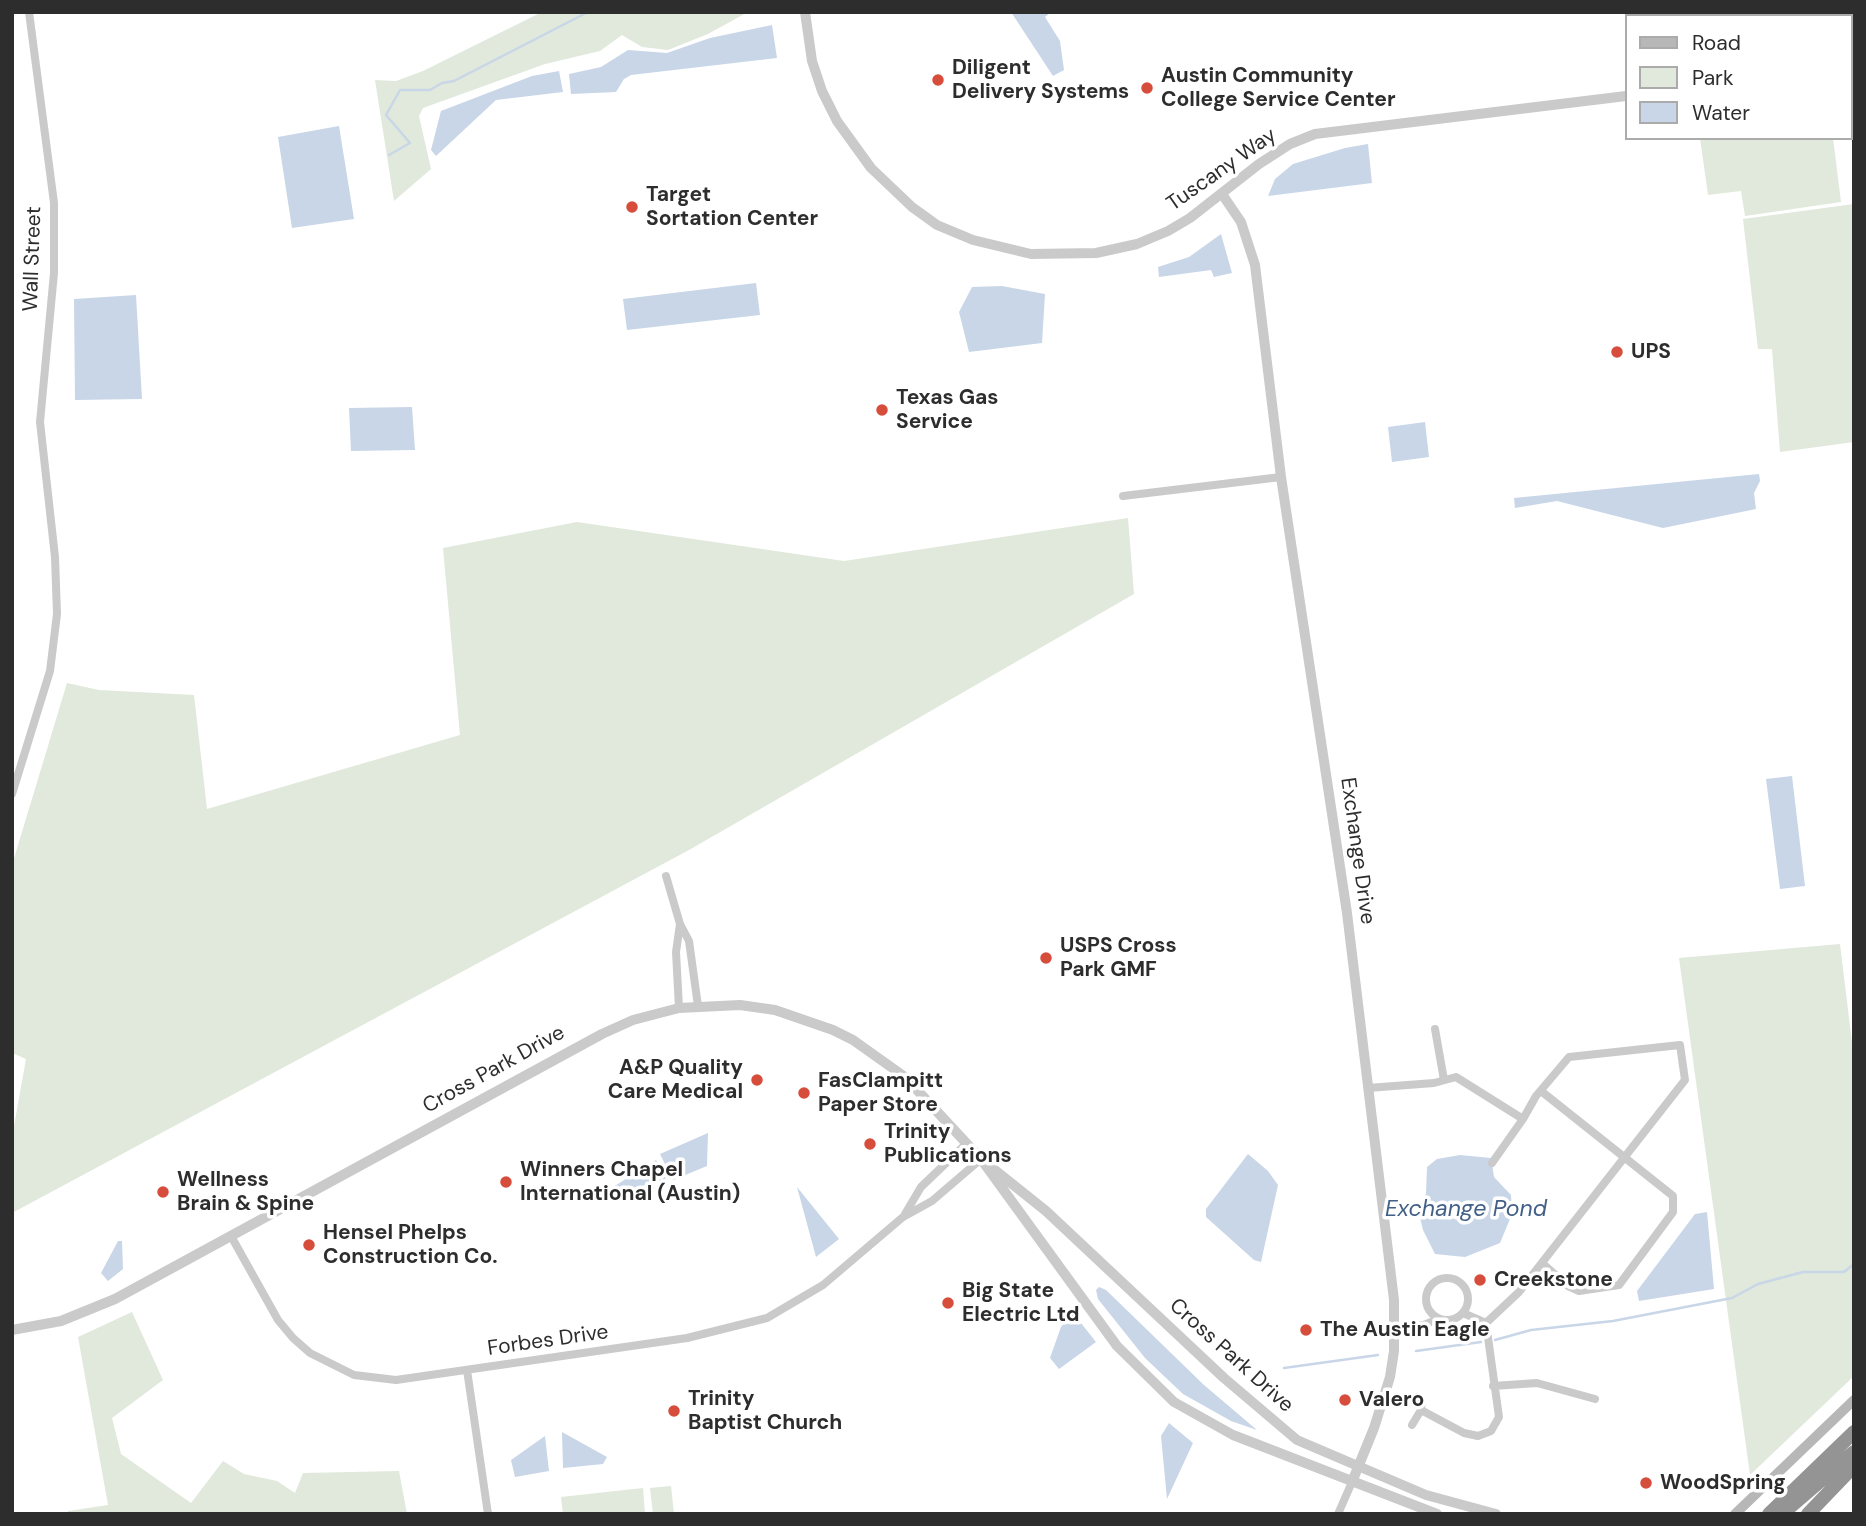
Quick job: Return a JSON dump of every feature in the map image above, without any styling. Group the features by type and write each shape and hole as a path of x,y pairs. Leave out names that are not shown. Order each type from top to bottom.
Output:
{"highway":[{"path":"1769,1514 1854,1432"},
{"path":"1782,1514 1854,1452"},
{"path":"1808,1514 1854,1466"}],"main road":[{"path":"1735,1514 1854,1400"}],"street":[{"name":"Wall Street","path":"12,794 50,671 57,614 55,557 40,422 54,273 54,203 29,12"},
{"name":"Tuscany Way","path":"805,12 812,61 822,91 853,145 871,168 912,207 937,225 973,240 1031,254 1067,256 1103,252 1137,244 1168,231 1268,158 1315,135 1624,96"},
{"name":"Exchange Drive","path":"1222,194 1241,222 1255,265 1281,477 1316,694 1368,1088 1396,1328 1390,1377 1358,1468 1338,1514"},
{"path":"1124,496 1281,477"},
{"path":"666,876 680,924 689,941 698,1006"},
{"path":"680,924 676,952 680,1008"},
{"name":"Cross Park Drive","path":"12,1330 61,1321 86,1313 602,1034 633,1020 680,1008 740,1005 802,1017 853,1040 905,1077 981,1158 1117,1346 1164,1394 1233,1435 1437,1514"},
{"path":"1435,1029 1444,1080"},
{"path":"1486,1323 1519,1292 1685,1080 1680,1045 1569,1057 1541,1091 1492,1163"},
{"path":"1368,1088 1456,1077 1523,1119"},
{"path":"1541,1091 1673,1196 1673,1212 1619,1286 1579,1291 1542,1263"},
{"name":"Forbes Drive","path":"903,1217 921,1187 967,1143"},
{"name":"Cross Park Drive","path":"981,1158 1046,1211 1297,1440 1426,1495 1496,1514"},
{"name":"Forbes Drive","path":"231,1236 278,1320 310,1353 354,1375 396,1381 687,1338 767,1318 823,1286 903,1217 932,1201 981,1158"},
{"path":"1396,1328 1423,1325 1438,1319 1451,1320 1463,1313 1468,1303 1467,1292 1457,1280 1442,1278 1426,1293 1427,1308 1438,1319"},
{"path":"1463,1313 1486,1323"},
{"path":"1421,1410 1464,1433 1478,1436 1491,1431 1499,1417 1486,1323"},
{"path":"467,1370 488,1514"},
{"path":"1493,1386 1538,1383 1595,1399"},
{"path":"1412,1425 1421,1410 1422,1399"}],"green space":[{"path":"542,12 748,12 708,34 668,50 642,47 622,35 600,51 545,64 423,108 419,116 431,169 394,201 375,80 396,81 423,71"},
{"path":"1700,140 1833,140 1841,202 1745,216 1741,191 1708,195"},
{"path":"1854,204 1854,442 1780,452 1772,349 1758,349 1743,219"},
{"path":"1128,518 1134,594 689,850 12,1213 12,1137 26,1059 12,1053 12,865 67,683 99,690 194,695 207,809 460,735 443,548 577,522 844,561"},
{"path":"1840,944 1854,1059 1854,1376 1750,1475 1679,958"},
{"path":"132,1312 163,1380 112,1418 121,1454 191,1503 223,1461 244,1474 277,1481 295,1493 303,1473 399,1471 407,1514 67,1514 68,1511 108,1505 78,1337"},
{"path":"671,1486 674,1514 653,1514 650,1488"},
{"path":"643,1488 645,1514 563,1514 561,1497"}],"water":[{"path":"1011,12 1051,12 1045,17 1060,41 1064,70 1053,76"},
{"path":"772,25 777,58 631,75 624,79 616,92 571,94 569,74 601,67 628,50 667,53 710,38"},
{"path":"559,71 563,92 496,100 436,156 431,150 441,111 532,76"},
{"path":"339,126 354,219 292,228 278,137"},
{"path":"1368,144 1372,183 1268,196 1275,179 1293,164"},
{"path":"1221,234 1232,273 1214,277 1211,270 1159,277 1158,267 1189,257"},
{"path":"756,283 760,315 627,330 623,299"},
{"path":"1002,286 1045,294 1042,343 969,352 959,312 972,287"},
{"path":"136,295 142,399 75,400 74,299"},
{"path":"412,407 415,450 351,451 349,408"},
{"path":"1425,422 1429,457 1392,462 1388,427"},
{"path":"1759,474 1760,481 1754,493 1756,509 1663,528 1557,501 1515,508 1514,498"},
{"path":"1792,776 1805,886 1780,889 1766,779"},
{"path":"708,1133 707,1166 673,1180 660,1154"},
{"path":"1248,1154 1268,1171 1278,1185 1261,1262 1254,1260 1206,1217 1206,1209"},
{"name":"Exchange Pond","path":"1460,1155 1491,1158 1494,1177 1511,1195 1512,1214 1500,1243 1465,1257 1435,1254 1423,1230 1418,1209 1426,1194 1427,1167 1437,1159"},
{"path":"656,1160 666,1179 604,1197 602,1194"},
{"path":"797,1187 839,1239 816,1257"},
{"path":"1707,1212 1714,1289 1639,1301 1637,1291 1695,1214"},
{"path":"118,1241 122,1241 123,1269 108,1281 101,1273"},
{"path":"1099,1287 1106,1290 1204,1385 1257,1430 1231,1421 1183,1394 1145,1358 1098,1299 1096,1290"},
{"path":"1073,1313 1096,1342 1059,1369 1050,1358 1061,1327"},
{"path":"1169,1423 1193,1443 1167,1499 1161,1436"},
{"path":"562,1432 607,1457 603,1464 563,1468"},
{"path":"545,1436 549,1471 515,1477 511,1460"}],"waterway":[{"path":"389,155 410,143 386,115 400,90 430,90 442,83 454,81 588,12"},
{"path":"1495,1340 1531,1330 1613,1321 1732,1298 1758,1284 1803,1272 1844,1272 1854,1264"},
{"path":"1416,1351 1481,1342"},
{"path":"1284,1368 1378,1355"}],"place":[{"name":"Diligent Delivery Systems","path":"938,80"},
{"name":"Austin Community College Service Center","path":"1147,88"},
{"name":"Target Sortation Center","path":"632,207"},
{"name":"UPS","path":"1617,352"},
{"name":"Texas Gas Service","path":"882,410"},
{"name":"USPS Cross Park GMF","path":"1046,958"},
{"name":"A&P Quality Care Medical","path":"757,1080"},
{"name":"FasClampitt Paper Store","path":"804,1093"},
{"name":"Trinity Publications","path":"870,1144"},
{"name":"Winners Chapel International (Austin)","path":"506,1182"},
{"name":"Wellness Brain & Spine","path":"163,1192"},
{"name":"Hensel Phelps Construction Co.","path":"309,1245"},
{"name":"Creekstone","path":"1480,1280"},
{"name":"Big State Electric Ltd","path":"948,1303"},
{"name":"The Austin Eagle","path":"1306,1330"},
{"name":"Valero","path":"1345,1400"},
{"name":"Trinity Baptist Church","path":"674,1411"},
{"name":"WoodSpring","path":"1646,1483"}]}
